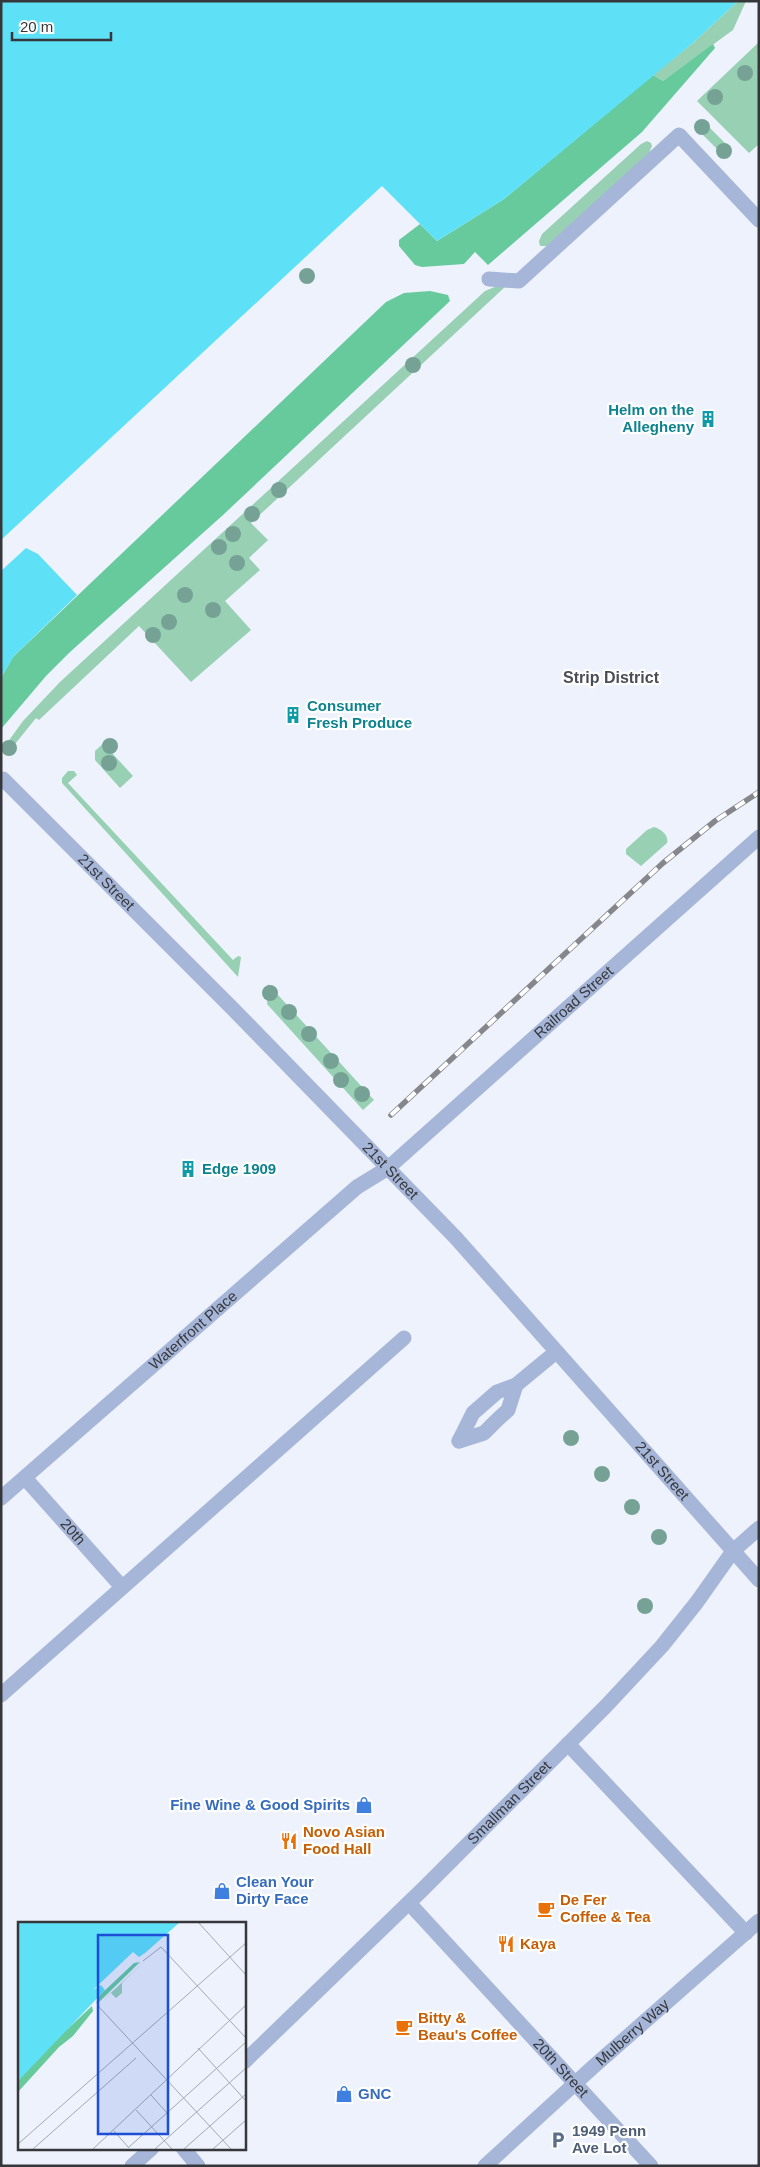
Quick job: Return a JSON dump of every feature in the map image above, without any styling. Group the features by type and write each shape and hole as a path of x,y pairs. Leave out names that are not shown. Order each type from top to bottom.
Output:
{"street":[{"path":"489,279 519,281 679,135 759,220"},
{"name":"21st Street","path":"3,779 233,1009 456,1238 759,1580"},
{"name":"Railroad Street","path":"388,1168 759,837"},
{"name":"Waterfront Place","path":"1,1498 356,1187 388,1168"},
{"path":"1,1695 404,1338"},
{"path":"516,1385 556,1352"},
{"name":"20th","path":"25,1478 122,1587"},
{"name":"Smallman Street","path":"245,2061 409,1903 568,1744 662,1646 697,1602 733,1551 759,1528"},
{"path":"568,1744 746,1933"},
{"name":"20th Street","path":"409,1903 651,2166"},
{"name":"Mulberry Way","path":"485,2166 759,1921"},
{"path":"132,2166 150,2150"},
{"path":"185,2150 198,2166"}],"green space":[{"path":"738,1 746,1 733,30 663,81 653,75 694,42"},
{"path":"759,42 759,144 749,153 697,101"},
{"path":"713,44 715,48 642,132 488,265 475,252 464,264 422,267 415,265 399,246 399,240 420,224 437,241 504,199 653,75 663,81"},
{"path":"702,120 731,149 724,156 695,127"},
{"path":"647,141 652,146 649,153 548,246 540,246 539,241 542,234 641,144"},
{"path":"497,286 506,286 251,523 268,540 249,558 260,570 225,601 251,630 191,682 139,626 39,720 36,718 7,754 2,750 23,721 60,682 485,291"},
{"path":"430,291 448,295 450,301 223,515 70,652 46,676 1,729 1,678 13,657 386,302 404,293"},
{"path":"109,738 118,747 112,753 133,776 120,788 95,760 95,751"},
{"path":"68,771 74,771 77,775 68,783 233,960 238,956 241,957 238,977 62,783 62,778"},
{"path":"654,827 664,833 667,837 667,843 641,866 626,854 626,849 647,830"},
{"path":"268,984 374,1100 363,1110 267,1004"}],"water":[{"path":"1,1 738,1 694,42 504,199 437,241 382,186 1,540"},
{"path":"26,548 38,554 77,595 13,657 1,678 1,571"}],"railway":[{"path":"391,1115 663,863 715,821 759,792"}],"place":[{"name":"Helm on the Allegheny","path":"708,419"},
{"name":"Consumer Fresh Produce","path":"293,715"},
{"name":"Edge 1909","path":"188,1169"},
{"name":"Fine Wine & Good Spirits","path":"364,1805"},
{"name":"Novo Asian Food Hall","path":"289,1841"},
{"name":"Clean Your Dirty Face","path":"222,1891"},
{"name":"De Fer Coffee & Tea","path":"546,1909"},
{"name":"Kaya","path":"506,1944"},
{"name":"Bitty & Beau's Coffee","path":"404,2027"},
{"name":"GNC","path":"344,2094"},
{"name":"1949 Penn Ave Lot","path":"558,2140"}],"district":[{"name":"Strip District","path":"611,677"}]}
